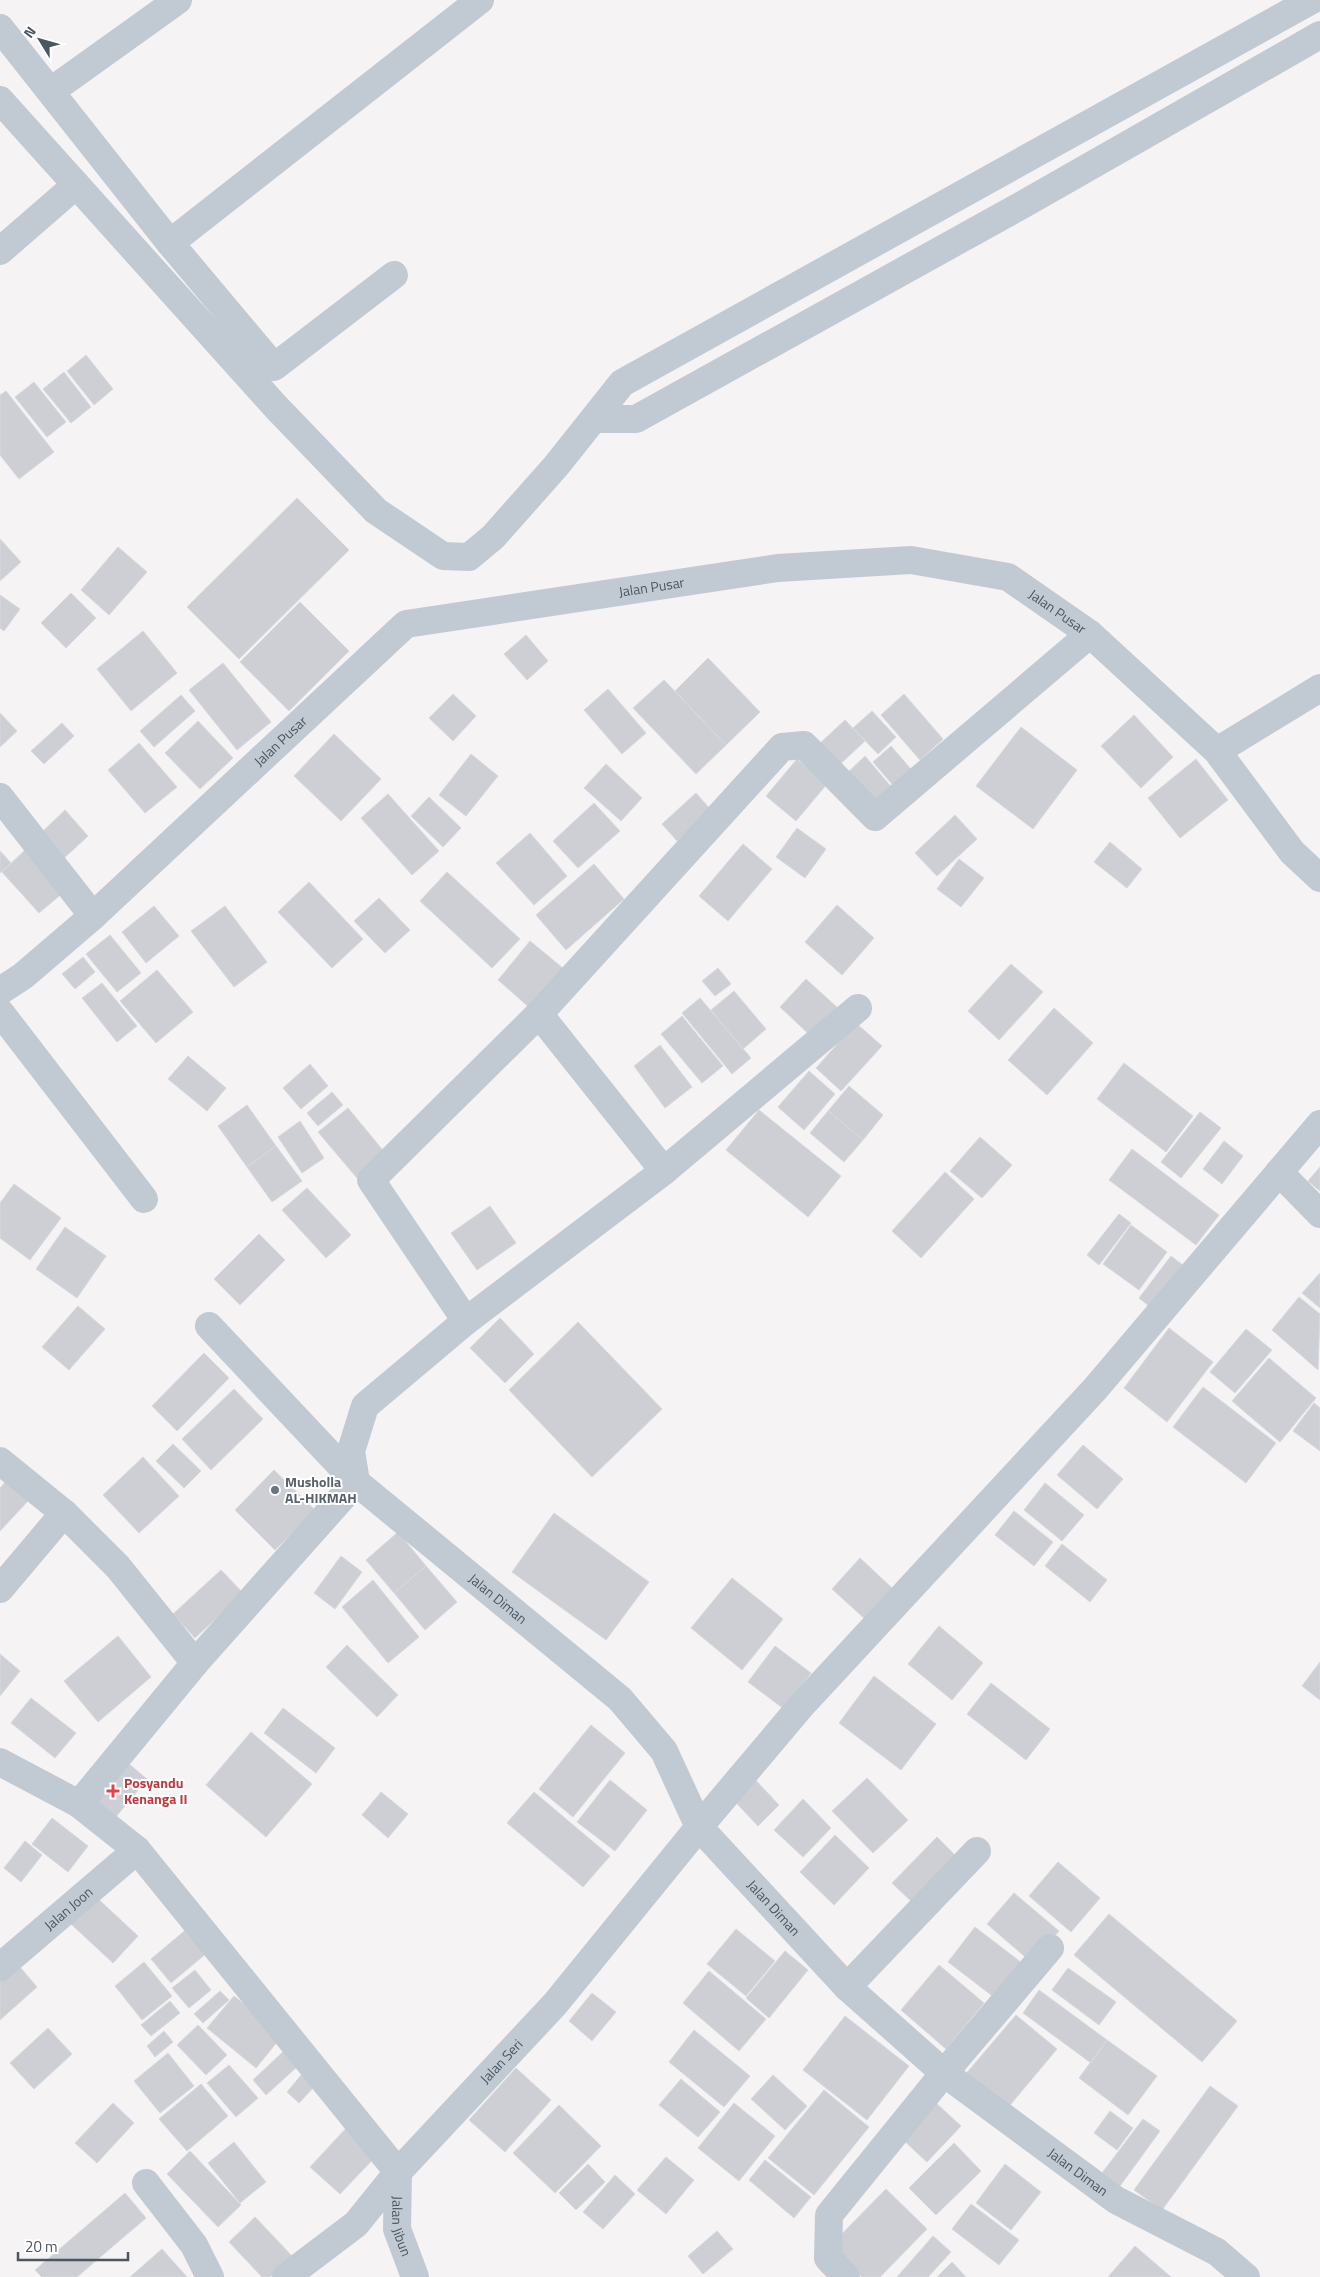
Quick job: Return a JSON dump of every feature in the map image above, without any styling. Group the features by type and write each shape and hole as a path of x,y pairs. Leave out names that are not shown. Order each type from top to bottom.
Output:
{"street":[{"path":"51,91 178,0"},
{"path":"170,242 480,0"},
{"path":"0,100 276,407 376,511 443,556 469,557 493,537 595,419 622,383 1312,0"},
{"path":"0,28 170,242 274,368 394,275"},
{"path":"595,419 636,419 1022,205 1320,35"},
{"path":"1003,173 1022,205"},
{"path":"0,251 76,185"},
{"path":"667,358 686,391"},
{"name":"Jalan Pusar","path":"0,991 24,976 93,916 406,624 778,568 911,560 1008,577 1090,634 1217,751 1292,852 1320,878"},
{"path":"466,1322 371,1180 539,1014 782,747 804,745 875,817 1090,634"},
{"path":"1217,751 1320,688"},
{"path":"0,797 93,916"},
{"path":"79,1804 196,1663 356,1482 350,1451 365,1406 466,1322 664,1171 858,1008"},
{"path":"0,1012 144,1199"},
{"path":"539,1014 664,1171"},
{"name":"Jalan Seri","path":"286,2277 356,2224 398,2172 555,2004 698,1827 801,1706 1095,1389 1320,1124"},
{"path":"1279,1172 1320,1214"},
{"name":"Jalan Diman","path":"209,1326 356,1482 620,1700 664,1751 698,1827 847,1987 944,2073 1116,2200 1217,2252 1246,2277"},
{"path":"0,1461 64,1513 129,1578 196,1663"},
{"path":"0,1589 64,1513"},
{"path":"0,1762 79,1804 137,1850 398,2172"},
{"name":"Jalan Joon","path":"0,1967 137,1850"},
{"path":"847,1987 977,1851"},
{"path":"846,2277 828,2258 829,2215 944,2073 1050,1948"},
{"name":"Jalan Jibun","path":"398,2172 397,2229 415,2277"},
{"path":"146,2183 194,2245 210,2277"}],"building":[{"path":"86,355 113,389 94,405 67,371"},
{"path":"64,372 91,407 71,423 43,389"},
{"path":"34,382 66,422 47,437 15,397"},
{"path":"6,391 54,452 19,479 0,455 0,395"},
{"path":"297,498 349,550 239,659 187,607"},
{"path":"0,539 21,562 0,581"},
{"path":"118,547 147,572 109,615 81,590"},
{"path":"71,593 96,618 66,648 41,623"},
{"path":"0,595 20,609 4,631 0,628"},
{"path":"300,602 349,651 289,711 240,662"},
{"path":"143,631 177,673 131,711 97,669"},
{"path":"526,635 548,661 527,680 504,654"},
{"path":"708,658 760,712 726,745 675,691"},
{"path":"223,663 271,722 237,750 189,690"},
{"path":"664,680 726,745 696,774 633,708"},
{"path":"608,689 646,733 622,754 584,710"},
{"path":"453,694 476,716 453,741 429,718"},
{"path":"904,694 943,739 920,760 881,715"},
{"path":"181,695 195,711 154,747 140,731"},
{"path":"872,711 896,737 878,754 853,728"},
{"path":"0,713 17,731 0,747"},
{"path":"1134,715 1173,757 1141,788 1101,746"},
{"path":"845,720 865,741 836,768 817,746"},
{"path":"198,721 233,758 200,789 165,753"},
{"path":"62,723 74,736 44,764 31,751"},
{"path":"1021,727 1077,770 1033,829 976,786"},
{"path":"334,734 381,779 341,821 294,776"},
{"path":"139,743 177,787 145,813 108,770"},
{"path":"891,746 916,775 897,790 873,762"},
{"path":"471,754 498,776 466,816 439,795"},
{"path":"865,756 893,789 871,809 843,777"},
{"path":"797,759 827,784 796,821 766,796"},
{"path":"1196,759 1228,800 1180,838 1148,798"},
{"path":"606,764 642,798 621,821 584,788"},
{"path":"696,793 711,810 677,841 662,824"},
{"path":"388,794 439,851 412,875 361,818"},
{"path":"429,797 461,828 443,847 411,816"},
{"path":"594,803 620,831 578,868 553,841"},
{"path":"65,810 88,836 63,859 40,834"},
{"path":"955,815 977,839 937,876 915,853"},
{"path":"797,828 826,849 805,878 776,857"},
{"path":"530,833 567,876 534,905 496,863"},
{"path":"1110,842 1142,869 1127,888 1094,862"},
{"path":"743,844 772,869 728,921 699,896"},
{"path":"26,849 64,892 39,913 2,872"},
{"path":"0,851 11,863 0,873"},
{"path":"959,859 984,878 961,907 937,889"},
{"path":"594,864 624,899 566,950 536,915"},
{"path":"447,872 520,939 492,968 420,901"},
{"path":"309,882 363,939 332,968 278,912"},
{"path":"379,898 410,930 385,953 354,921"},
{"path":"837,905 874,938 842,975 805,942"},
{"path":"154,906 179,936 146,963 122,932"},
{"path":"225,906 267,962 234,987 191,931"},
{"path":"110,935 141,973 117,992 86,954"},
{"path":"530,941 564,969 531,1009 498,980"},
{"path":"83,957 95,972 75,989 62,974"},
{"path":"1011,964 1043,992 999,1040 968,1011"},
{"path":"718,968 731,984 715,996 702,981"},
{"path":"157,970 193,1012 156,1043 120,1001"},
{"path":"806,979 840,1010 813,1038 780,1007"},
{"path":"102,983 137,1026 117,1042 82,998"},
{"path":"734,991 766,1029 743,1049 711,1010"},
{"path":"700,998 751,1058 732,1074 682,1013"},
{"path":"1054,1008 1093,1043 1047,1095 1008,1060"},
{"path":"682,1016 723,1066 702,1083 661,1034"},
{"path":"856,1023 882,1046 841,1091 816,1068"},
{"path":"660,1045 692,1087 665,1108 634,1066"},
{"path":"188,1056 226,1088 207,1111 168,1079"},
{"path":"1124,1063 1193,1116 1166,1152 1097,1099"},
{"path":"310,1064 328,1086 301,1109 283,1088"},
{"path":"809,1071 835,1094 804,1130 778,1107"},
{"path":"849,1086 883,1115 863,1140 828,1111"},
{"path":"332,1092 343,1105 318,1126 307,1113"},
{"path":"247,1105 276,1146 247,1167 218,1126"},
{"path":"348,1108 386,1154 357,1178 318,1132"},
{"path":"759,1110 841,1176 808,1217 726,1150"},
{"path":"828,1111 863,1140 844,1162 810,1133"},
{"path":"1200,1112 1221,1128 1181,1178 1161,1162"},
{"path":"300,1121 324,1158 302,1173 278,1137"},
{"path":"980,1137 1012,1165 982,1198 950,1171"},
{"path":"1224,1141 1243,1156 1222,1184 1203,1169"},
{"path":"276,1146 302,1181 272,1202 247,1167"},
{"path":"1132,1149 1219,1215 1196,1245 1109,1180"},
{"path":"1320,1167 1320,1191 1308,1181"},
{"path":"945,1172 974,1199 921,1258 892,1231"},
{"path":"14,1184 61,1218 30,1260 0,1238 0,1203"},
{"path":"307,1188 351,1235 326,1258 282,1210"},
{"path":"490,1206 516,1243 477,1270 451,1233"},
{"path":"1119,1214 1131,1223 1099,1265 1087,1255"},
{"path":"1131,1225 1167,1252 1139,1290 1103,1264"},
{"path":"65,1227 106,1256 77,1298 36,1269"},
{"path":"259,1234 285,1260 240,1305 214,1279"},
{"path":"1171,1256 1188,1269 1155,1311 1139,1298"},
{"path":"1320,1273 1320,1308 1302,1293"},
{"path":"1299,1297 1320,1314 1318,1370 1272,1330"},
{"path":"78,1306 105,1329 69,1370 42,1347"},
{"path":"500,1318 534,1354 505,1383 470,1348"},
{"path":"578,1322 662,1409 592,1477 509,1390"},
{"path":"1169,1328 1213,1362 1167,1422 1124,1388"},
{"path":"1246,1329 1272,1350 1235,1393 1210,1372"},
{"path":"204,1353 229,1378 177,1431 152,1406"},
{"path":"1269,1358 1316,1398 1280,1442 1232,1401"},
{"path":"1203,1387 1276,1443 1246,1483 1173,1427"},
{"path":"234,1389 263,1419 211,1470 182,1439"},
{"path":"1314,1403 1320,1408 1320,1451 1293,1431"},
{"path":"173,1444 201,1471 184,1488 156,1461"},
{"path":"1083,1445 1123,1479 1097,1509 1057,1475"},
{"path":"143,1457 179,1496 139,1533 103,1495"},
{"name":"Musholla AL-HIKMAH","path":"274,1470 315,1510 275,1550 235,1510"},
{"path":"7,1480 28,1501 0,1531 0,1488"},
{"path":"1045,1483 1084,1515 1062,1541 1024,1510"},
{"path":"1014,1511 1053,1542 1034,1566 995,1535"},
{"path":"554,1513 649,1582 606,1640 512,1572"},
{"path":"398,1532 426,1566 394,1593 366,1560"},
{"path":"1062,1544 1107,1580 1090,1602 1045,1566"},
{"path":"341,1556 362,1572 335,1609 314,1593"},
{"path":"860,1558 892,1588 865,1619 832,1589"},
{"path":"426,1566 457,1602 425,1630 394,1593"},
{"path":"221,1570 243,1593 195,1638 173,1614"},
{"path":"732,1578 783,1619 742,1670 691,1628"},
{"path":"373,1580 419,1637 388,1663 342,1607"},
{"path":"939,1626 983,1663 952,1700 908,1664"},
{"path":"118,1636 151,1677 98,1722 64,1681"},
{"path":"347,1645 398,1695 377,1717 326,1667"},
{"path":"775,1646 811,1673 784,1709 748,1682"},
{"path":"0,1654 20,1671 0,1696"},
{"path":"1320,1662 1320,1700 1302,1686"},
{"path":"874,1676 936,1724 901,1770 839,1723"},
{"path":"991,1683 1050,1729 1026,1760 967,1714"},
{"path":"31,1698 76,1733 55,1758 11,1723"},
{"path":"283,1708 335,1748 316,1773 264,1733"},
{"path":"591,1725 625,1753 573,1817 539,1789"},
{"path":"251,1732 312,1784 266,1837 206,1785"},
{"path":"123,1759 147,1779 115,1818 91,1798"},
{"path":"749,1773 779,1805 758,1826 727,1793"},
{"path":"867,1778 908,1820 873,1853 832,1811"},
{"path":"610,1780 647,1810 615,1851 577,1822"},
{"path":"381,1792 408,1814 388,1838 362,1815"},
{"path":"534,1792 610,1856 583,1887 507,1823"},
{"path":"803,1799 831,1828 803,1857 774,1830"},
{"path":"52,1818 88,1846 68,1872 32,1844"},
{"path":"835,1835 869,1868 834,1905 800,1872"},
{"path":"937,1837 958,1858 914,1904 892,1883"},
{"path":"25,1841 42,1855 21,1882 4,1868"},
{"path":"1058,1862 1100,1898 1071,1932 1029,1896"},
{"path":"1014,1893 1059,1931 1031,1962 987,1924"},
{"path":"96,1897 138,1936 113,1963 71,1924"},
{"path":"1109,1914 1237,2021 1202,2062 1074,1955"},
{"path":"975,1927 1022,1963 995,1998 948,1962"},
{"path":"188,1928 208,1952 171,1983 151,1959"},
{"path":"736,1929 775,1961 746,1996 707,1964"},
{"path":"785,1951 808,1970 769,2018 746,1998"},
{"path":"14,1960 37,1987 0,2020 0,1973"},
{"path":"144,1962 172,1996 142,2020 115,1986"},
{"path":"939,1965 984,2003 946,2049 901,2010"},
{"path":"1068,1968 1116,2002 1099,2025 1052,1990"},
{"path":"195,1970 211,1990 189,2008 172,1988"},
{"path":"709,1971 766,2019 739,2051 683,2003"},
{"path":"1039,1990 1107,2040 1091,2063 1023,2013"},
{"path":"220,1991 229,2000 203,2023 194,2014"},
{"path":"592,1993 616,2012 592,2041 569,2021"},
{"path":"234,1996 283,2035 256,2068 207,2028"},
{"path":"170,2001 180,2013 151,2036 141,2025"},
{"path":"1016,2015 1057,2049 1006,2110 964,2076"},
{"path":"845,2016 909,2066 867,2120 803,2070"},
{"path":"198,2025 227,2055 206,2075 177,2045"},
{"path":"48,2028 72,2054 34,2089 10,2063"},
{"path":"694,2030 750,2076 724,2107 669,2062"},
{"path":"164,2031 173,2042 155,2057 147,2046"},
{"path":"1107,2040 1157,2076 1128,2115 1079,2078"},
{"path":"286,2049 298,2066 266,2095 253,2080"},
{"path":"168,2053 194,2086 160,2113 134,2081"},
{"path":"229,2065 258,2098 236,2117 207,2083"},
{"path":"516,2068 551,2100 505,2152 469,2120"},
{"path":"302,2074 315,2086 299,2103 287,2092"},
{"path":"773,2075 807,2106 785,2130 751,2099"},
{"path":"681,2079 720,2112 698,2137 659,2105"},
{"path":"201,2084 228,2116 187,2151 159,2119"},
{"path":"1210,2086 1238,2106 1162,2210 1134,2190"},
{"path":"824,2090 869,2127 814,2195 768,2158"},
{"path":"935,2102 961,2126 927,2162 901,2138"},
{"path":"113,2103 134,2123 97,2163 75,2143"},
{"path":"734,2103 775,2136 739,2181 698,2148"},
{"path":"559,2105 601,2146 555,2193 513,2153"},
{"path":"1110,2111 1133,2128 1117,2150 1094,2133"},
{"path":"1143,2119 1160,2131 1120,2186 1102,2173"},
{"path":"350,2124 380,2152 340,2194 310,2167"},
{"path":"234,2142 266,2182 240,2203 208,2163"},
{"path":"954,2143 981,2171 936,2215 909,2188"},
{"path":"190,2151 241,2205 218,2227 167,2174"},
{"path":"666,2157 694,2180 666,2214 637,2190"},
{"path":"765,2160 811,2197 794,2218 749,2180"},
{"path":"588,2164 605,2182 576,2210 559,2193"},
{"path":"1005,2164 1041,2192 1011,2230 976,2203"},
{"path":"615,2175 635,2194 603,2229 583,2212"},
{"path":"886,2189 927,2229 880,2277 862,2277 830,2246"},
{"path":"125,2193 146,2218 77,2277 42,2277 35,2270"},
{"path":"971,2204 1019,2240 999,2265 952,2229"},
{"path":"255,2217 292,2256 270,2277 262,2277 229,2242"},
{"path":"717,2231 733,2249 703,2274 688,2256"},
{"path":"933,2236 951,2252 928,2277 897,2277"},
{"path":"1135,2246 1171,2277 1108,2277"},
{"path":"162,2249 187,2277 130,2277"},
{"path":"952,2262 966,2277 937,2277"}],"place":[{"name":"Musholla AL-HIKMAH","path":"275,1490"},
{"name":"Posyandu Kenanga II","path":"113,1791"}]}
